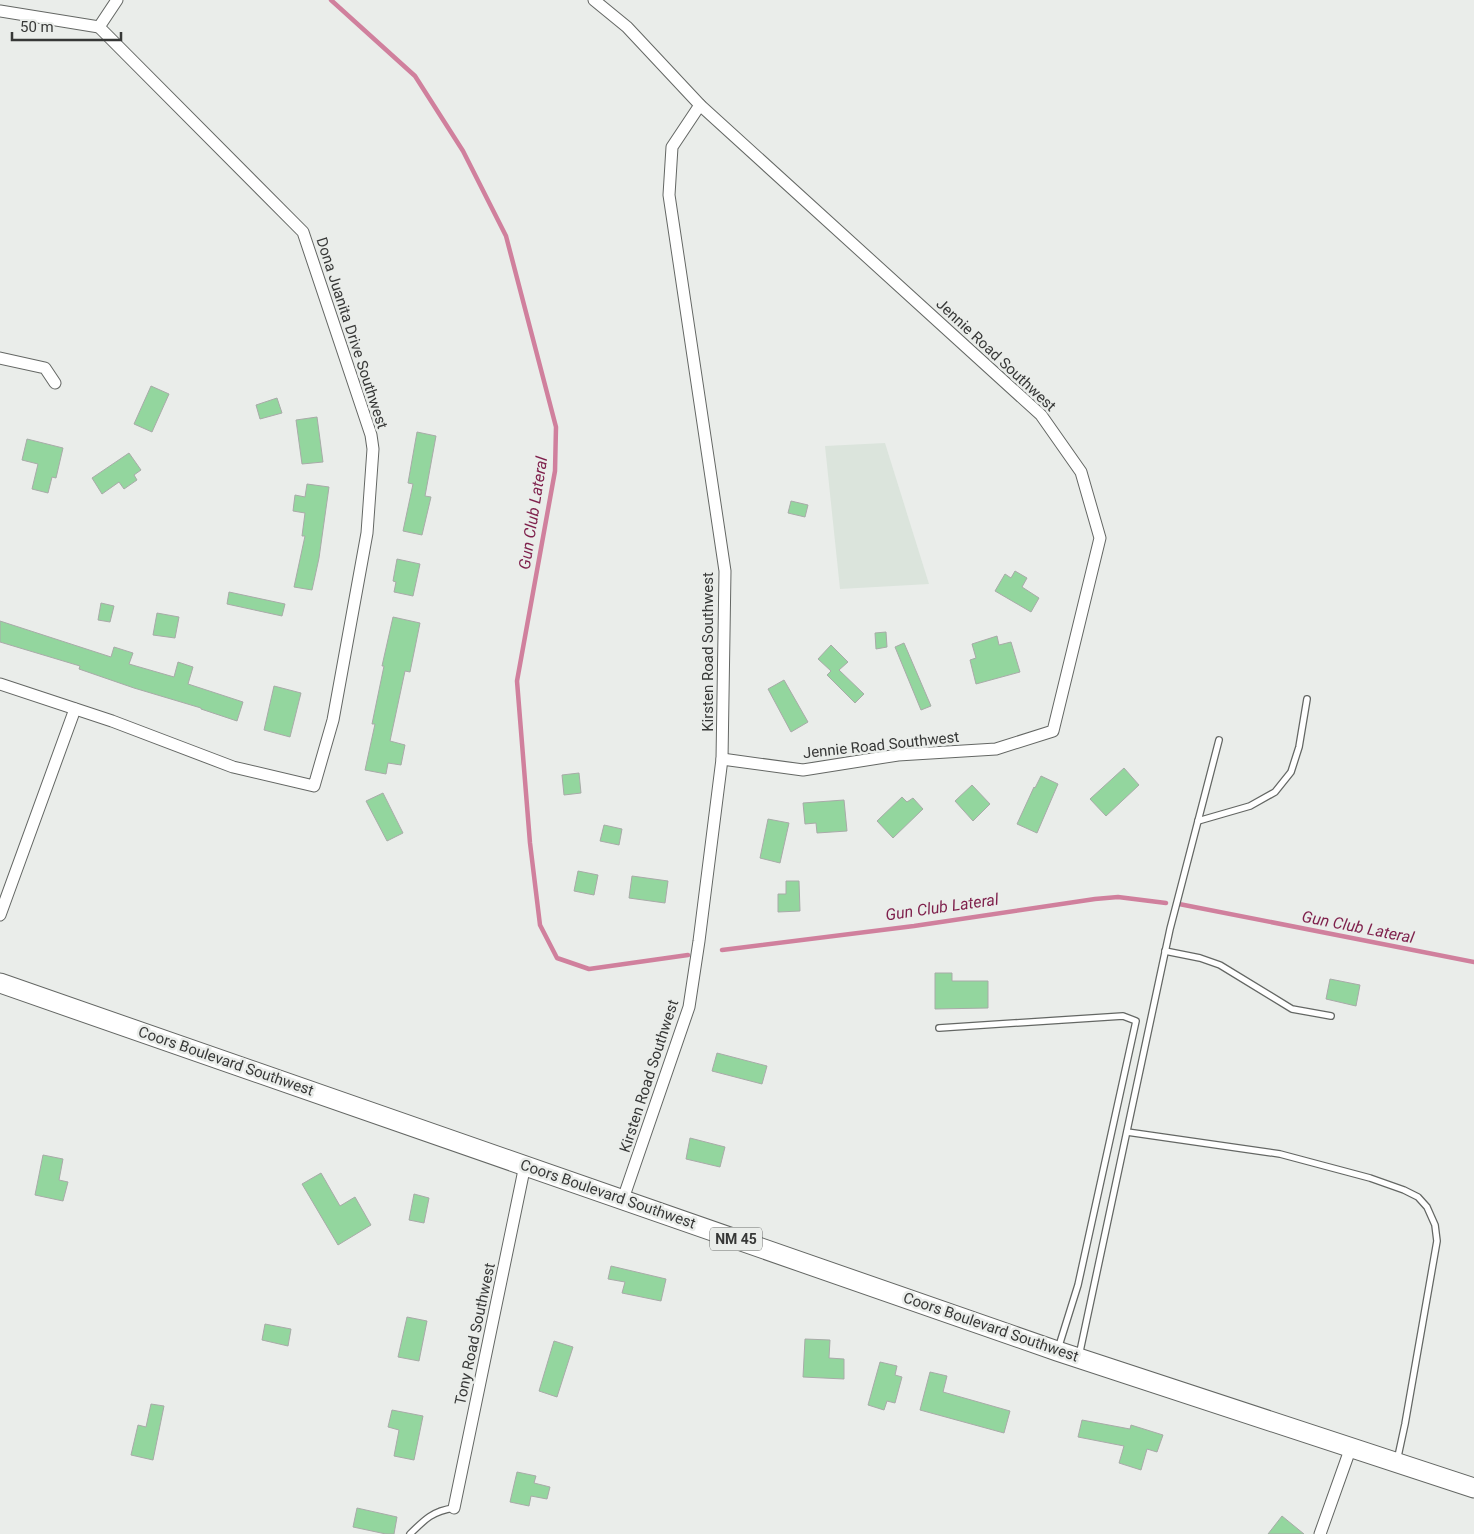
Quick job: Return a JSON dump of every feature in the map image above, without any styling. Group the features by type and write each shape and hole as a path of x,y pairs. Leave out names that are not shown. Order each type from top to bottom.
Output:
{"main road":[{"name":"Coors Boulevard Southwest","path":"0,983 1057,1351 1474,1488"}],"street":[{"path":"0,11 99,27 117,0"},
{"name":"Jennie Road Southwest","path":"594,0 627,27 700,104 1041,415 1081,472 1100,538 1053,731 996,749 898,756 803,770 722,759"},
{"name":"Dona Juanita Drive Southwest","path":"75,709 233,767 314,786 333,720 367,533 373,449 371,435 303,232 99,27"},
{"name":"Kirsten Road Southwest","path":"624,1199 689,1006 722,759 724,571 669,195 672,147 700,104"},
{"path":"0,358 46,368 55,383"},
{"path":"0,684 75,709 0,915"},
{"name":"Tony Road Southwest","path":"454,1508 525,1165"},
{"path":"1320,1534 1350,1447"}],"lane":[{"path":"1198,822 1250,806 1274,792 1291,772 1307,699"},
{"path":"1079,1358 1165,951 1219,740"},
{"path":"1165,951 1200,958 1220,966 1292,1009 1331,1016"},
{"path":"939,1028 1123,1016 1136,1021 1078,1285 1057,1351"},
{"path":"1127,1132 1280,1154 1370,1178 1404,1190 1418,1197 1427,1206 1435,1226 1437,1241 1397,1463"},
{"path":"410,1534 432,1514 454,1508"}],"shaded area":[{"path":"885,443 929,584 840,589 825,446"}],"building":[{"path":"151,386 169,394 152,432 134,424"},
{"path":"277,398 282,413 260,419 256,405"},
{"path":"317,417 323,462 302,464 296,420"},
{"path":"417,432 436,436 425,496 431,497 422,535 403,531 413,484 408,483"},
{"path":"27,439 63,448 56,478 52,477 48,493 32,489 38,464 22,460"},
{"path":"129,453 141,470 134,475 137,480 124,489 119,482 102,494 92,478"},
{"path":"307,484 329,487 319,558 312,590 294,587 305,536 302,536 305,513 293,511 295,495 305,497"},
{"path":"791,501 808,505 805,517 788,513"},
{"path":"397,559 420,564 413,596 394,592 396,582 393,581"},
{"path":"1015,571 1027,578 1022,587 1039,598 1031,612 995,591 1005,574 1011,578"},
{"path":"229,592 285,604 282,616 227,604"},
{"path":"101,603 114,606 110,622 98,620"},
{"path":"157,613 179,617 175,638 153,635"},
{"path":"393,617 420,623 410,672 405,671 390,741 405,745 401,765 388,763 386,774 365,770 375,724 372,724 384,666 382,666"},
{"path":"0,621 111,657 114,647 133,653 129,664 174,677 178,662 193,667 188,684 243,702 237,721 79,669 80,666 0,642"},
{"path":"886,632 887,647 876,649 875,633"},
{"path":"997,636 999,645 1011,642 1020,672 976,684 970,660 976,658 972,644"},
{"path":"904,643 931,706 921,710 895,647"},
{"path":"831,645 848,662 839,670 864,694 855,703 827,675 831,671 818,659"},
{"path":"784,680 808,722 791,732 768,689"},
{"path":"274,686 301,693 290,737 264,730"},
{"path":"1124,768 1139,785 1106,816 1090,799"},
{"path":"579,773 581,793 564,795 562,775"},
{"path":"1041,776 1058,784 1037,833 1017,824"},
{"path":"972,785 990,804 973,821 955,801"},
{"path":"383,793 403,833 387,841 366,801"},
{"path":"902,797 907,802 913,798 923,809 893,838 877,821"},
{"path":"844,800 847,831 817,833 816,823 805,824 803,803"},
{"path":"768,819 789,823 780,863 760,858"},
{"path":"604,825 622,829 619,845 600,841"},
{"path":"578,871 598,875 594,895 574,891"},
{"path":"632,876 668,881 665,903 629,898"},
{"path":"786,881 799,881 800,911 778,912 778,894 786,894"},
{"path":"935,973 952,973 952,981 988,981 988,1008 935,1009"},
{"path":"1330,979 1360,985 1356,1006 1326,999"},
{"path":"717,1053 767,1066 762,1084 712,1071"},
{"path":"690,1138 725,1147 720,1167 686,1159"},
{"path":"43,1155 63,1159 59,1180 68,1182 63,1201 35,1195"},
{"path":"321,1173 340,1206 355,1197 371,1225 338,1245 302,1184"},
{"path":"414,1194 429,1198 424,1223 409,1220"},
{"path":"611,1266 666,1279 661,1301 622,1293 625,1282 608,1279"},
{"path":"407,1317 427,1321 419,1361 398,1357"},
{"path":"265,1324 291,1329 288,1346 262,1340"},
{"path":"805,1339 830,1340 829,1358 844,1359 844,1379 803,1377"},
{"path":"554,1341 573,1347 557,1397 539,1391"},
{"path":"880,1362 897,1366 895,1375 902,1377 895,1403 887,1401 884,1410 868,1405"},
{"path":"930,1372 947,1376 943,1392 1010,1411 1004,1433 920,1410"},
{"path":"151,1404 164,1406 153,1460 131,1455 138,1425 146,1427"},
{"path":"392,1410 423,1416 414,1460 394,1456 399,1430 388,1427"},
{"path":"1082,1420 1130,1429 1131,1425 1163,1435 1157,1452 1147,1449 1141,1470 1119,1463 1124,1446 1078,1437"},
{"path":"517,1472 536,1476 534,1483 550,1487 547,1499 531,1496 529,1506 510,1502"},
{"path":"357,1508 397,1517 394,1534 353,1527"},
{"path":"1282,1516 1304,1534 1268,1534"}],"waterway":[{"name":"Gun Club Lateral","path":"331,0 415,76 463,151 506,236 556,427 555,471 517,681 530,843 540,925 557,958 589,969 688,955"},
{"name":"Gun Club Lateral","path":"722,950 914,926 1095,899 1118,897 1166,903"},
{"name":"Gun Club Lateral","path":"1179,904 1474,962"}]}
